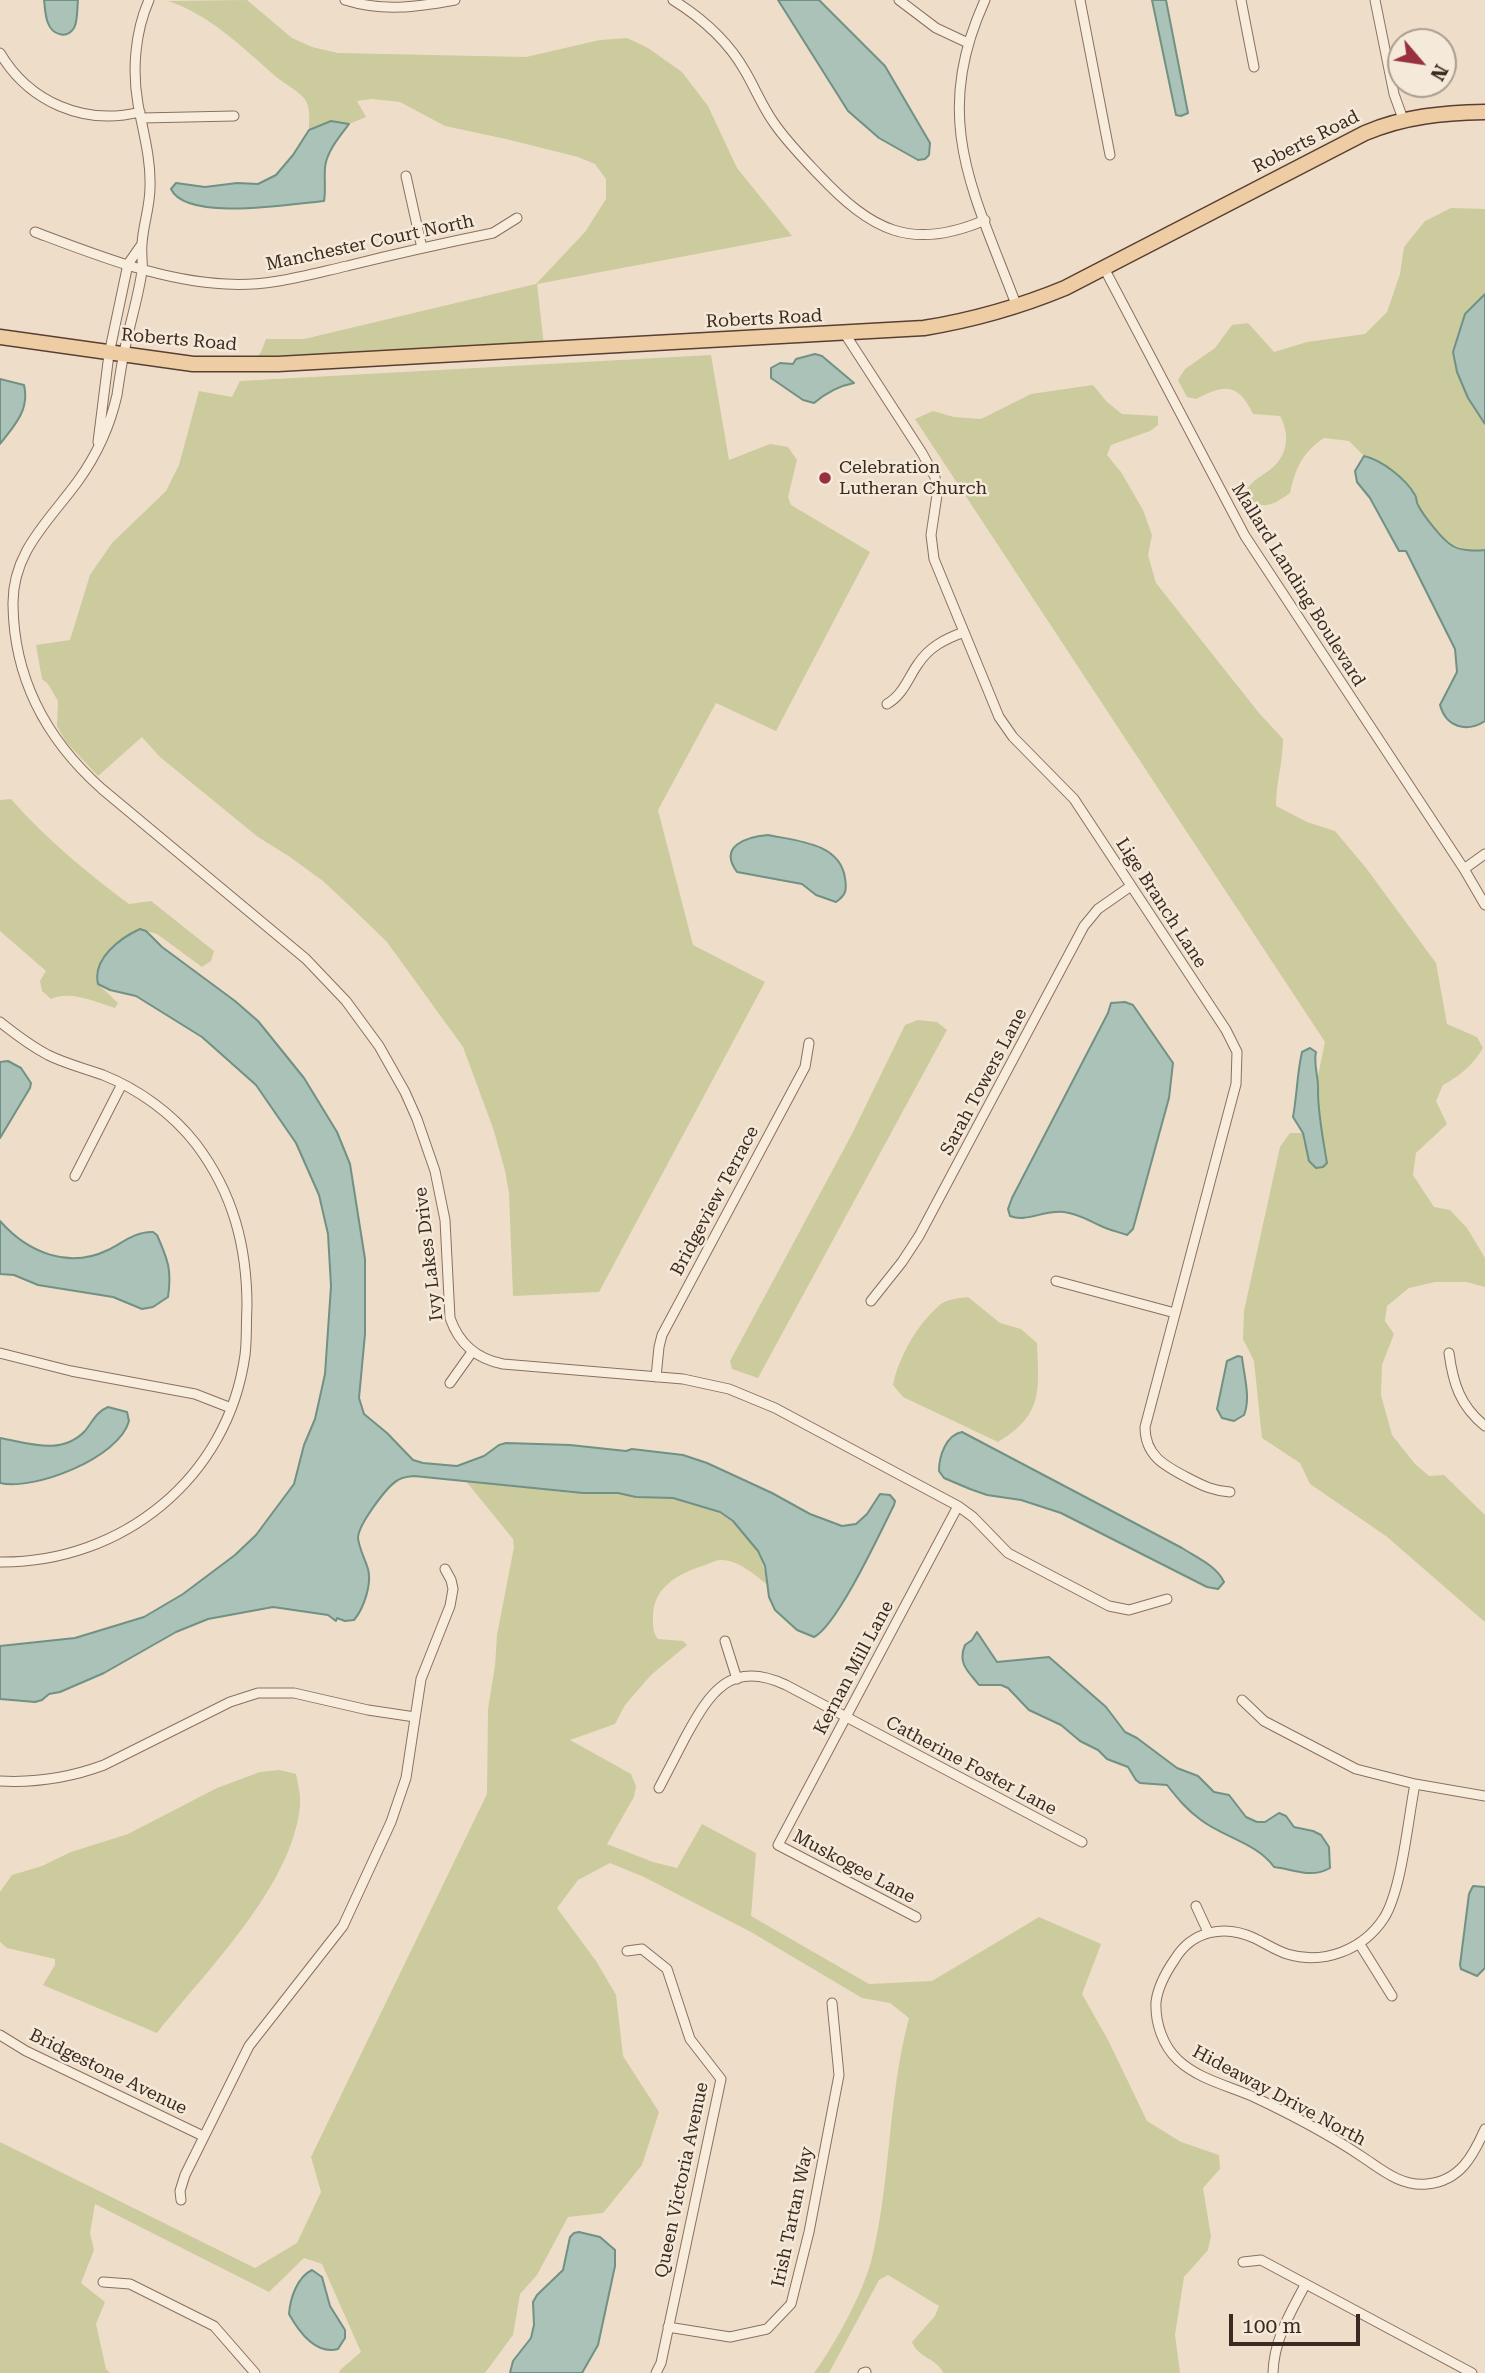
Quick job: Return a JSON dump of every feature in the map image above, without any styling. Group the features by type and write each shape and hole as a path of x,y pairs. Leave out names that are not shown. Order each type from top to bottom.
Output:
{"main road":[{"name":"Roberts Road","path":"0,337 116,355 209,365 278,364 845,334 945,325 1017,307 1065,288 1365,133 1403,119 1485,111"}],"street":[{"path":"116,355 143,268 142,244 150,191 149,155 141,115 135,55 141,20 149,0"},
{"path":"345,0 378,8 398,9 454,0"},
{"path":"673,0 703,21 720,38 742,65 775,124 793,148 858,213 886,228 917,235 951,233 985,220"},
{"path":"899,0 936,28 968,43"},
{"path":"985,0 968,43 959,88 958,121 965,165 1017,307"},
{"path":"1080,0 1110,155"},
{"path":"1241,0 1254,66"},
{"path":"1375,0 1394,94 1403,119"},
{"path":"0,53 24,84 62,108 88,115 106,116 233,116"},
{"path":"406,176 422,248"},
{"name":"Manchester Court North","path":"35,232 143,268 200,282 245,285 290,279 493,233 517,218"},
{"path":"116,355 128,264 142,244"},
{"name":"Mallard Landing Boulevard","path":"1104,268 1243,532 1485,905"},
{"name":"Lige Branch Lane","path":"845,334 935,477 937,495 932,523 932,548 938,570 995,707 1008,731 1074,799 1226,1030 1237,1052 1236,1084 1146,1421 1146,1440 1153,1454 1168,1468 1210,1489 1230,1492"},
{"name":"Ivy Lakes Drive","path":"116,355 98,447 79,479 36,533 18,568 14,590 15,628 19,657 29,689 51,734 76,765 306,959 346,1001 372,1036 405,1091 435,1171 445,1220 450,1318 472,1352"},
{"path":"887,704 899,695 929,651 946,639 964,632"},
{"path":"1464,869 1485,854"},
{"name":"Sarah Towers Lane","path":"872,1301 919,1236 1084,926 1098,909 1131,886"},
{"path":"0,1022 48,1055 122,1084 157,1106 194,1141 216,1174 236,1217 245,1257 246,1337 245,1356 231,1408 200,1465 168,1500 141,1521 97,1545 33,1561 0,1562"},
{"name":"Bridgeview Terrace","path":"656,1377 659,1347 667,1325 805,1067 809,1043"},
{"path":"75,1176 122,1084"},
{"path":"1056,1282 1175,1313"},
{"path":"450,1383 472,1352 503,1364 695,1381 752,1397 958,1506 973,1517 1004,1549 1109,1606 1129,1610 1167,1600"},
{"path":"0,1353 71,1371 195,1394 231,1408"},
{"path":"1449,1353 1452,1376 1460,1398 1485,1426"},
{"name":"Kernan Mill Lane","path":"778,1845 958,1506"},
{"path":"181,2200 181,2184 249,2046 333,1942 353,1908 399,1802 406,1778 421,1679 452,1598 451,1580 445,1569"},
{"path":"659,1788 701,1707 715,1690 737,1679 725,1641"},
{"name":"Catherine Foster Lane","path":"737,1679 752,1676 774,1679 1082,1842"},
{"path":"0,1780 38,1781 104,1765 230,1702 258,1693 294,1693 368,1710 415,1717"},
{"path":"1242,1700 1264,1721 1341,1762 1377,1775 1415,1784 1485,1796"},
{"path":"1196,1906 1208,1932 1242,1933 1275,1949 1302,1957 1331,1955 1359,1944 1378,1926 1391,1904 1415,1784"},
{"name":"Muskogee Lane","path":"778,1845 916,1917"},
{"name":"Hideaway Drive North","path":"1208,1932 1193,1939 1178,1954 1160,1985 1156,2003 1159,2029 1165,2043 1189,2069 1268,2103 1315,2128 1391,2176 1412,2184 1435,2183 1456,2174 1473,2155 1485,2129"},
{"path":"1359,1944 1392,1996"},
{"name":"Queen Victoria Avenue","path":"627,1951 642,1949 667,1969 690,2039 721,2079 661,2363 656,2373"},
{"name":"Irish Tartan Way","path":"668,2327 730,2337 767,2329 791,2304 809,2232 838,2075 832,2003"},
{"name":"Bridgestone Avenue","path":"0,2035 26,2051 203,2136"},
{"path":"1243,2262 1261,2260 1472,2373"},
{"path":"103,2282 130,2284 214,2326 255,2373"},
{"path":"1273,2373 1275,2347 1280,2333 1305,2285"}],"green space":[{"path":"247,0 292,38 312,47 338,53 526,57 600,40 627,38 648,48 682,72 708,106 737,168 792,236 537,284 544,345 255,360 266,339 304,339 536,284 585,232 606,199 606,179 595,164 578,157 445,126 400,102 372,99 357,101 366,117 349,124 329,122 309,130 309,109 301,95 211,23 168,1"},
{"path":"1451,208 1485,209 1485,294 1465,315 1457,372 1468,398 1485,424 1485,550 1464,549 1446,540 1426,517 1409,488 1370,457 1364,456 1349,441 1324,438 1310,449 1301,461 1290,493 1267,505 1250,501 1243,496 1247,490 1282,457 1286,439 1283,421 1280,416 1253,414 1242,396 1230,389 1215,391 1196,399 1187,397 1178,380 1185,369 1215,348 1232,325 1248,323 1274,352 1307,342 1365,334 1387,312 1400,274 1404,247 1425,221"},
{"path":"711,355 729,460 770,444 788,447 797,460 788,497 791,505 870,552 776,731 716,703 658,810 693,945 765,982 599,1292 513,1296 509,1193 494,1131 463,1047 387,942 323,881 258,837 160,757 142,737 98,776 66,742 57,726 58,701 42,679 36,645 70,640 90,575 112,543 166,491 179,465 199,391 232,397 240,381"},
{"path":"1093,385 1107,402 1122,414 1158,416 1158,425 1150,431 1111,445 1107,455 1121,472 1143,510 1152,535 1148,555 1156,583 1259,713 1283,739 1276,806 1307,822 1335,831 1366,868 1436,963 1447,1024 1477,1037 1483,1048 1466,1070 1443,1085 1436,1101 1447,1124 1416,1153 1413,1175 1434,1207 1450,1210 1467,1228 1485,1258 1485,1287 1466,1282 1435,1282 1409,1288 1387,1306 1385,1321 1394,1334 1382,1365 1381,1395 1392,1435 1415,1464 1429,1476 1444,1475 1485,1515 1485,1622 1386,1536 1310,1484 1300,1463 1262,1438 1254,1361 1243,1339 1244,1311 1280,1147 1290,1133 1303,1133 1304,1144 1321,1133 1317,1080 1325,1042 915,419 933,411 954,417 981,419 1031,394"},
{"path":"11,799 67,854 129,904 151,901 214,951 211,961 202,967 157,934 140,929 96,977 98,984 118,1003 115,1008 75,996 51,999 42,991 40,981 46,971 0,931 0,800"},
{"path":"918,1020 937,1022 947,1030 758,1378 732,1369 730,1361 852,1134 905,1025"},
{"path":"968,1297 1000,1323 1021,1329 1037,1343 1037,1389 1031,1412 1013,1432 998,1442 903,1397 893,1385 905,1352 917,1330 944,1302"},
{"path":"465,1480 553,1491 618,1493 691,1502 708,1507 736,1525 748,1537 764,1567 768,1585 752,1572 726,1560 714,1561 669,1583 657,1598 654,1608 654,1632 658,1639 683,1641 687,1645 651,1675 625,1705 615,1724 570,1740 631,1774 636,1786 634,1797 607,1844 653,1862 677,1868 702,1824 756,1853 751,1916 869,1984 932,1981 1039,1917 1101,1944 1082,1994 1108,2040 1147,2121 1181,2142 1219,2155 1220,2169 1203,2188 1211,2236 1208,2250 1184,2277 1175,2335 1180,2373 943,2373 912,2342 935,2316 939,2306 888,2275 879,2280 829,2373 814,2373 848,2317 872,2258 883,2198 897,2077 909,2018 890,2003 862,1998 751,1932 644,1877 610,1863 578,1880 557,1908 596,1961 616,1995 623,2056 659,2112 642,2165 603,2213 568,2217 537,2275 520,2294 513,2335 485,2373 339,2373 361,2352 322,2264 304,2258 269,2292 95,2204 90,2233 94,2250 81,2283 105,2302 96,2324 106,2369 110,2373 0,2373 0,2142 255,2268 297,2243 321,2192 311,2157 487,1794 488,1709 497,1635 514,1547 513,1539"},
{"path":"279,1770 296,1774 300,1802 294,1837 281,1867 244,1927 157,2033 43,1985 55,1965 55,1959 7,1948 0,1942 0,1892 12,1875 128,1834 217,1788 260,1772"}],"shaded area":[{"path":"44,0 78,0 76,22 71,32 63,35 50,27"},
{"path":"778,0 819,0 885,66 930,143 929,155 925,159 918,160 879,138 848,111"},
{"path":"1152,0 1166,0 1188,113 1181,116 1176,115"},
{"path":"331,121 349,124 334,144 326,162 324,201 218,208 181,199 171,189 176,183 205,187 237,183 258,184 276,175 309,130"},
{"path":"1485,294 1485,424 1468,398 1457,372 1453,352 1465,314"},
{"path":"815,354 822,356 854,383 832,390 814,403 803,400 771,378 771,368 780,363 793,364 796,359"},
{"path":"0,379 24,385 25,402 20,417 0,444"},
{"path":"1364,456 1386,466 1406,483 1424,515 1449,543 1465,550 1485,550 1485,721 1478,725 1464,727 1452,723 1440,705 1457,672 1455,649 1406,551 1399,551 1370,498 1357,482 1355,471"},
{"path":"768,835 804,842 835,857 845,878 846,889 842,897 836,902 816,895 802,884 737,872 732,863 733,849 751,838"},
{"path":"140,929 146,931 162,947 258,1021 304,1078 337,1132 350,1164 365,1259 365,1334 359,1398 364,1414 413,1460 423,1463 457,1466 484,1456 506,1443 570,1445 626,1451 632,1449 683,1455 707,1463 810,1514 842,1526 856,1524 867,1514 880,1494 890,1495 895,1501 894,1505 858,1577 824,1629 814,1637 797,1630 775,1610 769,1597 765,1566 758,1551 733,1521 720,1512 673,1498 583,1493 414,1476 400,1479 387,1490 359,1532 358,1538 368,1569 369,1582 364,1603 354,1620 337,1618 336,1621 328,1615 273,1607 208,1619 176,1632 104,1673 49,1694 42,1700 35,1702 0,1699 0,1646 75,1638 144,1617 183,1594 235,1555 256,1535 294,1484 304,1445 315,1419 325,1374 331,1286 328,1234 319,1195 296,1143 256,1085 202,1037 136,996 110,990 98,984 99,966 109,950"},
{"path":"1125,1002 1133,1005 1173,1063 1169,1098 1133,1229 1127,1235 1064,1212 1023,1218 1010,1216 1008,1209 1012,1198 1111,1003"},
{"path":"1310,1048 1316,1052 1319,1109 1327,1163 1316,1168 1309,1161 1303,1133 1293,1117 1302,1052"},
{"path":"8,1061 21,1068 31,1083 0,1138 0,1062"},
{"path":"0,1221 23,1242 50,1255 64,1258 93,1256 135,1235 153,1232 157,1235 168,1265 168,1297 153,1307 142,1309 113,1297 38,1285 14,1275 0,1274"},
{"path":"1242,1357 1247,1401 1244,1415 1234,1421 1222,1418 1217,1409 1227,1361"},
{"path":"108,1407 127,1412 129,1421 122,1435 93,1459 53,1477 33,1482 0,1483 0,1438 44,1446 66,1443 76,1439 98,1414"},
{"path":"962,1432 1200,1558 1221,1576 1224,1582 1218,1589 1207,1587 1061,1513 1021,1500 987,1495 944,1478 939,1471 942,1453 952,1437"},
{"path":"977,1632 997,1662 1049,1657 1106,1707 1125,1732 1177,1768 1198,1776 1214,1792 1229,1795 1246,1817 1265,1822 1279,1813 1286,1816 1294,1827 1321,1835 1329,1847 1330,1868 1309,1873 1274,1867 1259,1852 1196,1816 1167,1785 1140,1783 1128,1767 1107,1759 1061,1725 1029,1710 1008,1688 1001,1685 979,1685 965,1667 962,1657 965,1645"},
{"path":"1473,1886 1485,1887 1485,1968 1477,1976 1461,1969 1460,1965 1469,1894"},
{"path":"579,2232 600,2237 615,2250 615,2266 598,2345 582,2373 510,2373 513,2361 531,2338 534,2325 533,2302 563,2270 570,2237"},
{"path":"312,2270 322,2277 330,2306 345,2330 345,2338 338,2349 322,2349 315,2345 303,2335 289,2314 295,2289 302,2278"}],"place":[{"name":"Celebration Lutheran Church","path":"825,478"}]}
